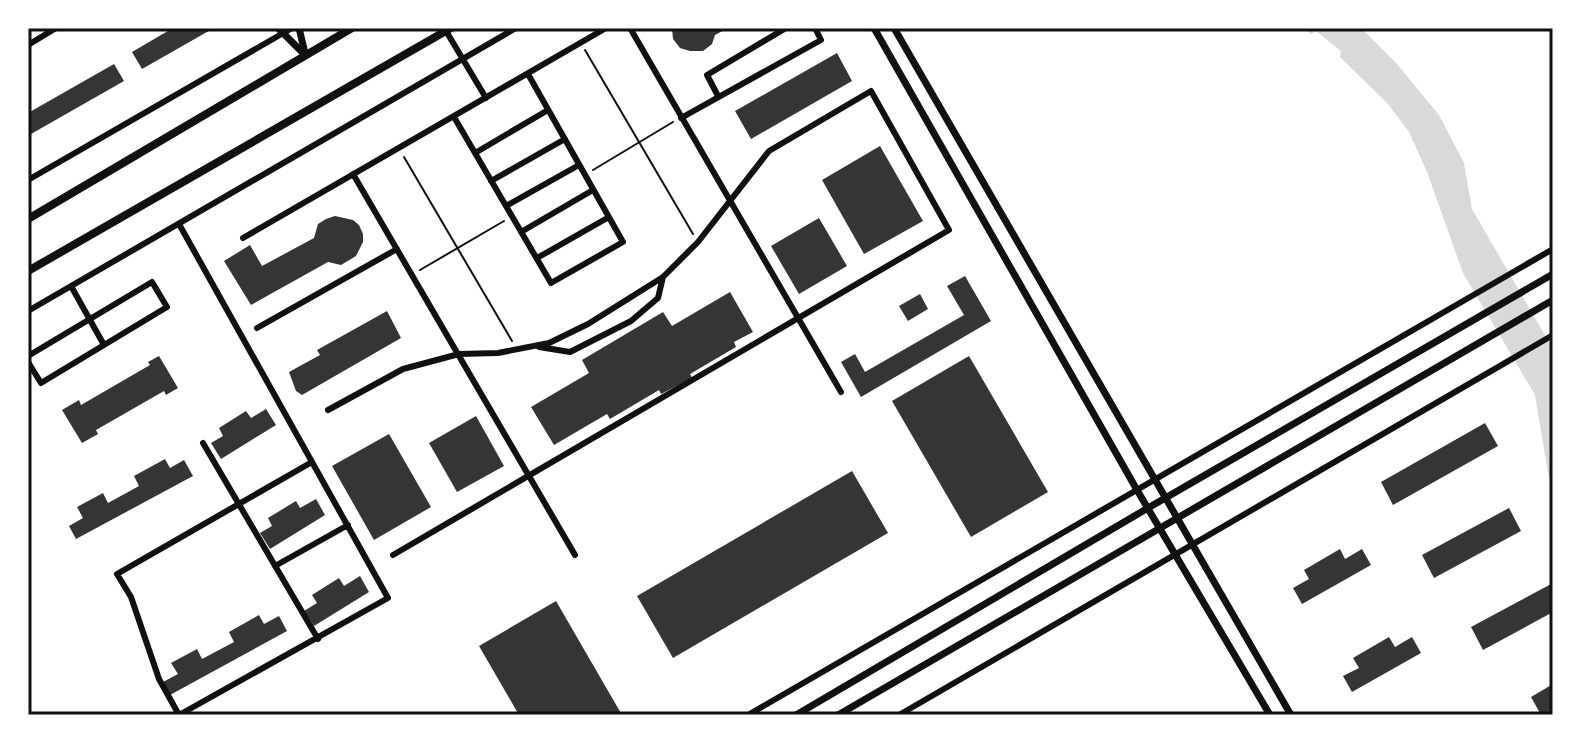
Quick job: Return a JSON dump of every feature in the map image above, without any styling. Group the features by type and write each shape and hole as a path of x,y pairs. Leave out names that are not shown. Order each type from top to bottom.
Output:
{"main road":[{"path":"28,219 352,28"},
{"path":"28,271 448,29"}],"street":[{"path":"28,45 56,28"},
{"path":"28,180 279,31 292,28"},
{"path":"299,28 305,55"},
{"path":"28,311 516,28"},
{"path":"243,238 606,28"},
{"path":"630,28 841,392"},
{"path":"718,96 707,75 786,28"},
{"path":"681,118 821,40 815,28"},
{"path":"874,28 1137,490 1270,715"},
{"path":"894,28 1291,715"},
{"path":"448,29 486,98"},
{"path":"279,31 305,55"},
{"path":"454,117 551,283 623,242 528,74"},
{"path":"328,410 403,369 459,354 498,353 549,343 588,324 663,277 731,203 769,151 871,91 949,230 393,555"},
{"path":"475,153 548,110"},
{"path":"491,181 565,139"},
{"path":"506,206 579,165"},
{"path":"353,174 575,555"},
{"path":"521,232 593,190"},
{"path":"537,258 609,217"},
{"path":"179,224 348,525 388,598 179,715 159,679 131,597 117,574 312,462"},
{"path":"257,328 397,249"},
{"path":"748,715 1553,249"},
{"path":"796,715 1553,274"},
{"path":"532,346 570,352 592,343 631,321 658,298 663,277"},
{"path":"28,356 152,282 167,307 41,383 28,362"},
{"path":"71,286 104,345"},
{"path":"838,715 1553,300"},
{"path":"899,715 1552,336"},
{"path":"203,443 318,639"},
{"path":"275,566 348,525"}],"path":[{"path":"581,43 698,242"},
{"path":"585,174 681,118"},
{"path":"399,148 517,349"},
{"path":"412,274 512,216"}],"shaded area":[{"path":"1303,28 1361,28 1397,64 1439,115 1464,163 1472,209 1553,349 1553,490 1535,395 1463,273 1427,172 1409,132 1388,104 1340,57 1341,51 1316,31 1311,34"}],"building":[{"path":"173,28 214,28 142,69 132,52"},
{"path":"672,28 728,28 715,35 712,44 703,51 690,51 680,48 673,39"},
{"path":"837,53 852,81 751,139 735,111"},
{"path":"114,64 124,81 31,134 28,113"},
{"path":"880,146 923,221 864,254 822,180"},
{"path":"335,216 353,220 359,225 363,242 356,256 341,265 328,262 251,305 224,261 250,245 262,266 314,238 318,224"},
{"path":"819,218 847,266 799,294 771,246"},
{"path":"965,276 991,321 861,397 841,362 855,354 865,372 964,315 947,286"},
{"path":"730,292 753,332 734,342 736,347 690,374 692,378 661,394 659,390 610,419 607,414 554,445 531,407 589,373 582,360 663,312 672,326"},
{"path":"920,294 928,309 908,321 899,306"},
{"path":"387,311 401,338 302,395 296,391 289,372 320,355 317,350"},
{"path":"159,356 178,388 166,395 164,391 96,430 98,434 82,443 62,410 79,400 81,405 150,365 148,362"},
{"path":"969,356 1048,492 971,537 892,401"},
{"path":"266,409 276,425 221,459 211,443 223,436 219,428 246,411 251,418"},
{"path":"476,416 504,466 457,492 429,443"},
{"path":"1485,423 1498,446 1393,505 1381,482"},
{"path":"389,434 431,507 374,540 332,466"},
{"path":"165,459 170,468 184,460 193,476 76,539 69,526 83,518 77,507 103,493 108,503 139,486 134,476"},
{"path":"852,471 888,533 673,658 637,596"},
{"path":"316,499 325,515 270,549 260,533 272,526 268,518 296,501 300,508"},
{"path":"1509,508 1521,531 1434,578 1422,555"},
{"path":"1340,549 1345,559 1362,549 1371,565 1302,604 1293,588 1309,579 1304,570"},
{"path":"360,576 369,592 314,626 304,611 317,603 312,595 339,578 344,586"},
{"path":"1553,583 1553,612 1483,650 1471,627"},
{"path":"556,601 622,715 519,715 479,646"},
{"path":"259,615 264,624 279,616 287,631 170,695 163,682 178,674 171,663 197,649 202,659 234,642 229,632"},
{"path":"1389,637 1395,647 1412,637 1421,653 1352,692 1343,676 1359,668 1353,658"},
{"path":"1553,684 1553,715 1541,715 1531,697"}]}
